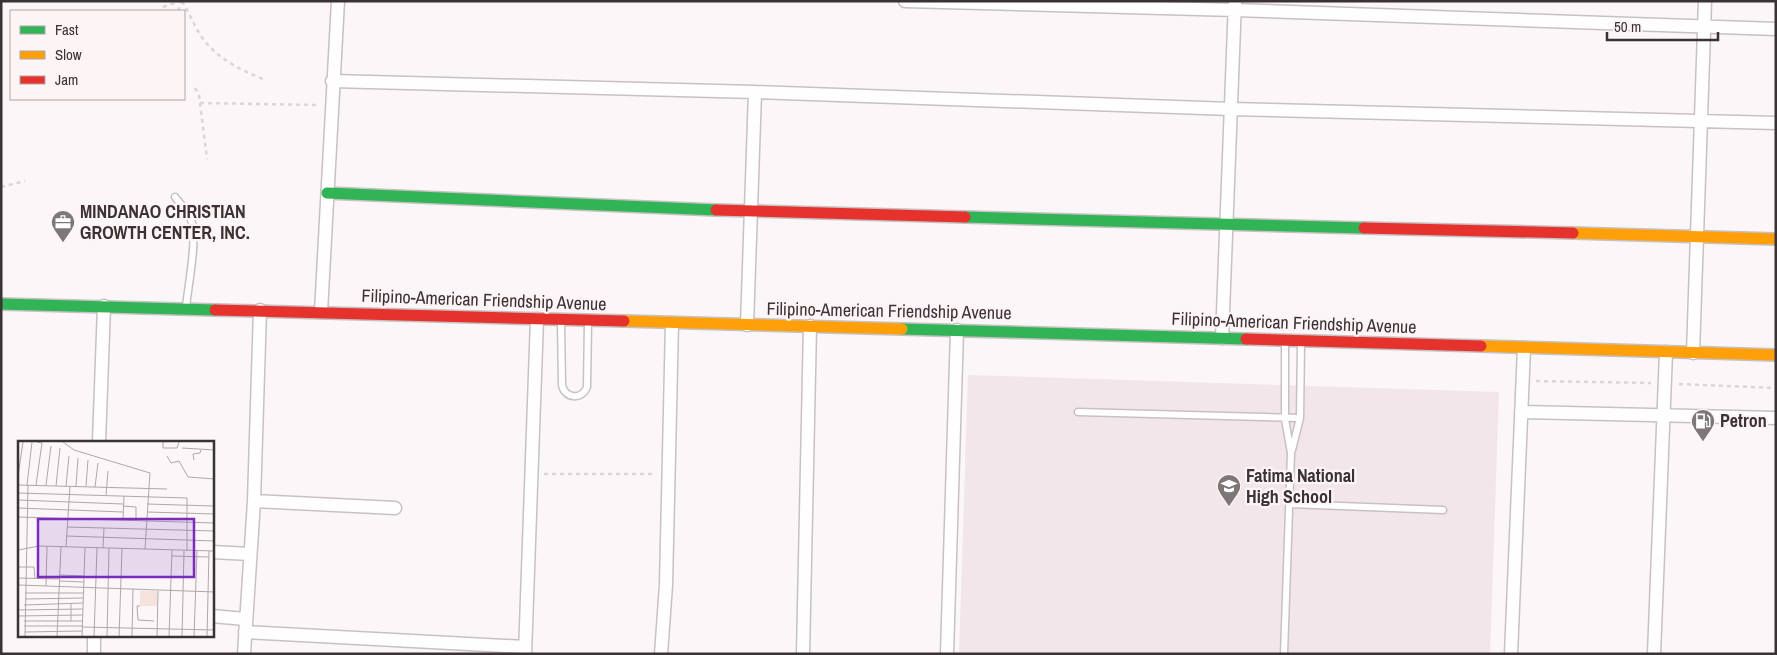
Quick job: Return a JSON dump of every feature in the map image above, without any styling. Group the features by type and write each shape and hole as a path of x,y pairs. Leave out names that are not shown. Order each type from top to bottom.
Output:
{"main road":[{"path":"327,193 751,211 1776,239"},
{"name":"Filipino-American Friendship Avenue","path":"1,304 1776,355"}],"street":[{"path":"321,312 332,81 338,1"},
{"path":"905,1 1235,6 1776,28"},
{"path":"1693,353 1705,1"},
{"path":"1222,338 1235,6"},
{"path":"332,81 755,92 1232,109 1776,123"},
{"path":"747,325 755,92"},
{"path":"99,441 104,306"},
{"path":"244,654 254,502 260,310"},
{"path":"245,632 525,650 537,319"},
{"path":"661,654 666,585 672,323"},
{"path":"803,654 810,326"},
{"path":"946,654 957,330"},
{"path":"1511,654 1524,348"},
{"path":"1654,654 1666,352"},
{"path":"1521,412 1776,418"},
{"path":"254,502 395,508"},
{"path":"214,552 250,554"},
{"path":"214,616 245,618"},
{"path":"94,638 94,654"}],"lane":[{"path":"175,197 189,215 193,224 194,234 186,308"},
{"path":"561,320 563,390 567,394 578,396 585,392 587,387 588,321"},
{"path":"1284,654 1291,453 1286,419 1285,340"},
{"path":"1291,453 1300,418 1301,341"},
{"path":"1078,412 1300,418"},
{"path":"1290,504 1443,510"}],"path":[{"path":"163,7 181,1 202,37 214,52 248,73 263,78"},
{"path":"195,88 199,95 207,159"},
{"path":"200,103 331,106"},
{"path":"1,187 25,181"},
{"path":"1522,381 1776,388"},
{"path":"532,474 669,474"}],"shaded area":[{"name":"Fatima National High School","path":"968,375 1499,392 1490,654 959,654"}],"traffic: fast":[{"path":"327,193 716,210"},
{"path":"965,217 1364,228"},
{"path":"1,304 215,310"},
{"path":"902,329 1246,339"}],"traffic: slow":[{"path":"1573,233 1776,239"},
{"path":"624,321 902,329"},
{"path":"1481,346 1776,355"}],"traffic: jam":[{"path":"716,210 965,217"},
{"path":"1364,228 1573,233"},
{"path":"215,310 624,321"},
{"path":"1246,339 1481,346"}],"place":[{"name":"MINDANAO CHRISTIAN GROWTH CENTER, INC.","path":"63,243"},
{"name":"Petron","path":"1703,442"},
{"name":"Fatima National High School","path":"1229,507"}]}
